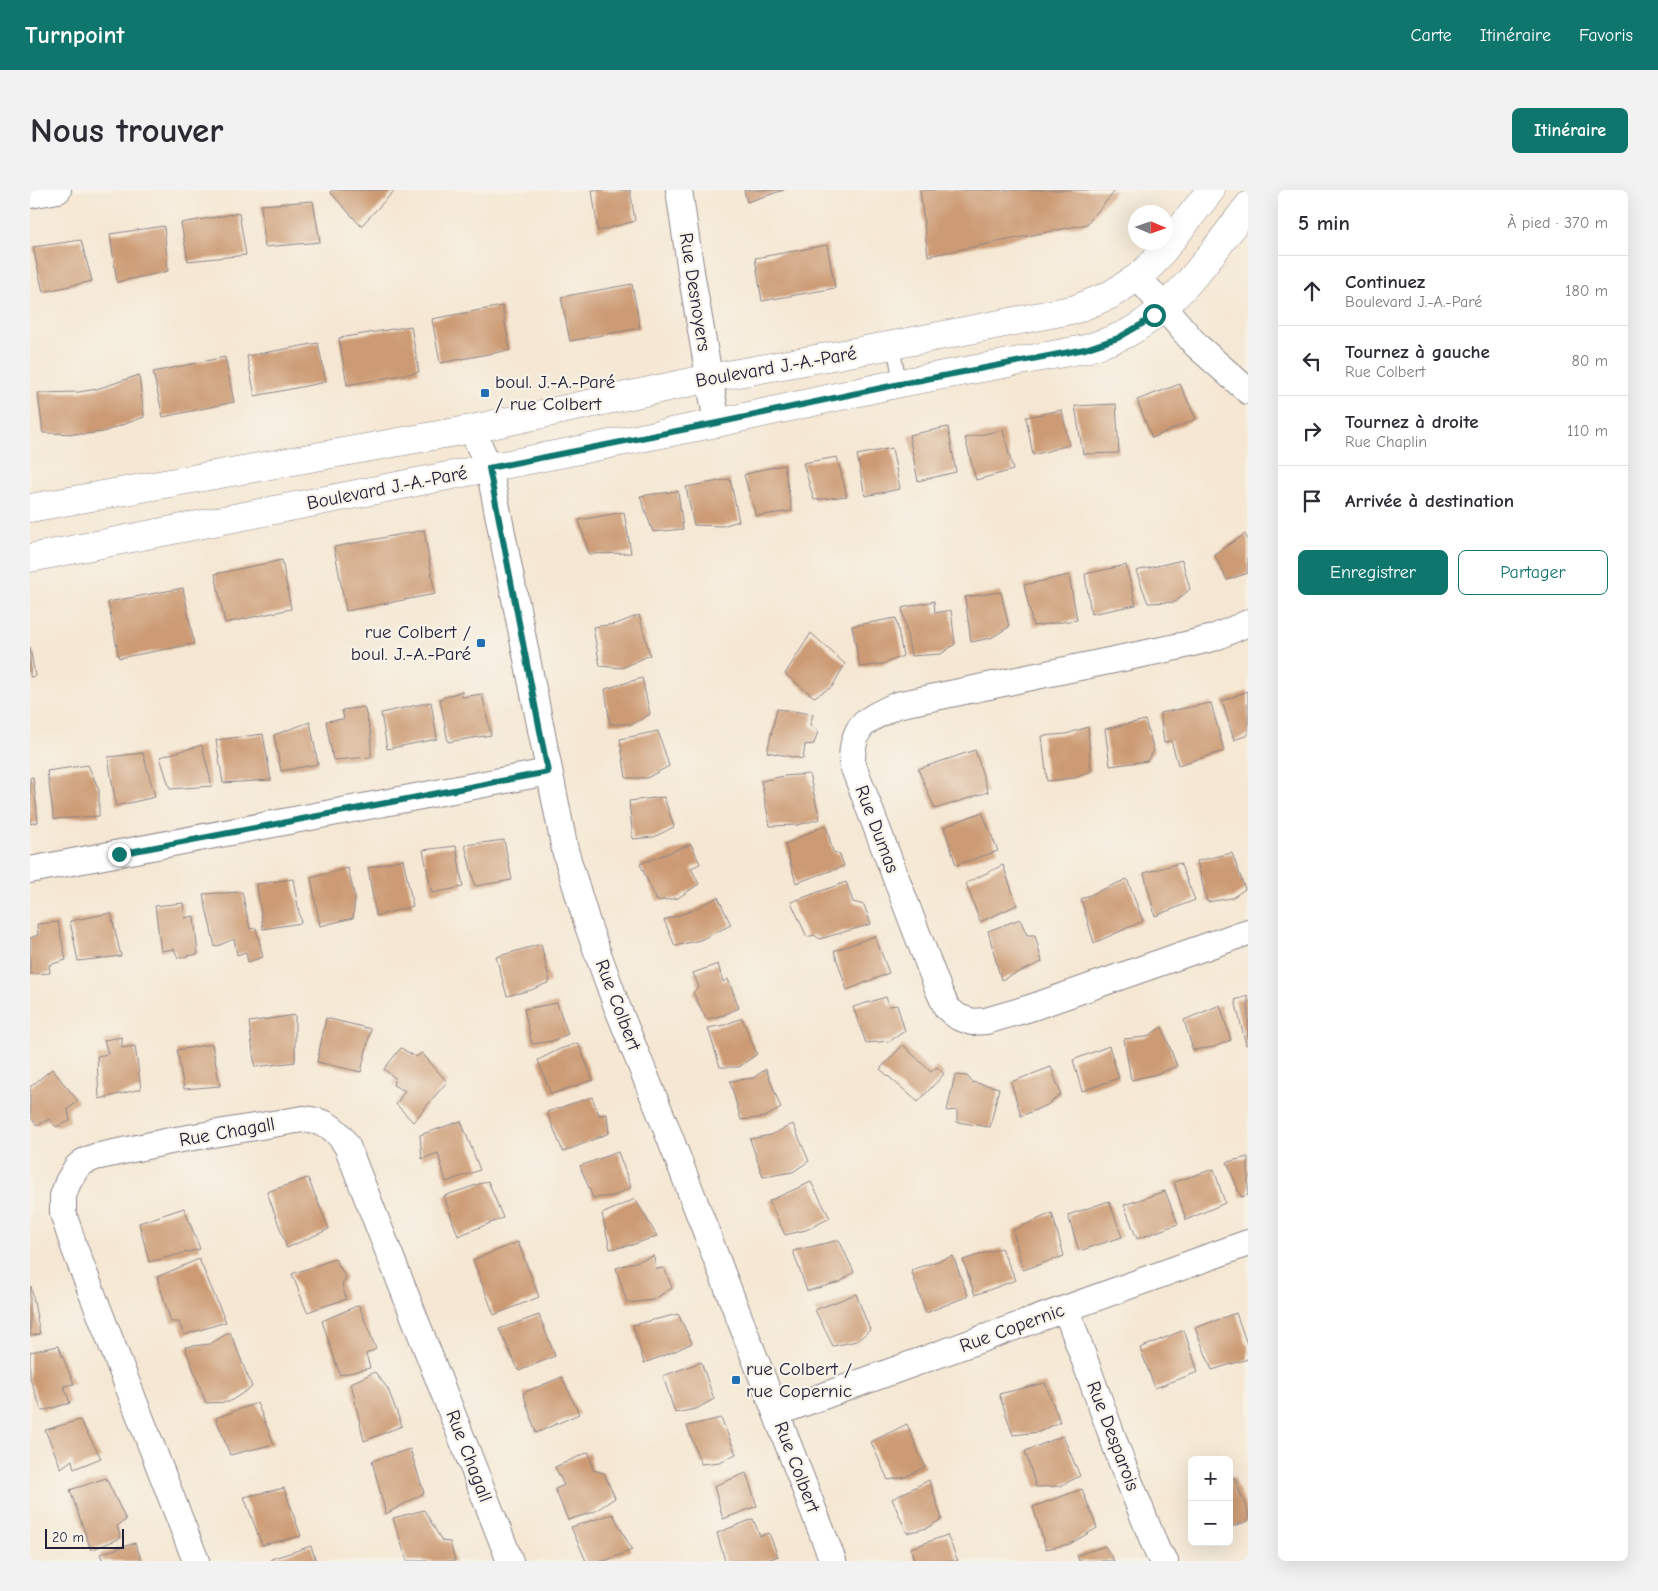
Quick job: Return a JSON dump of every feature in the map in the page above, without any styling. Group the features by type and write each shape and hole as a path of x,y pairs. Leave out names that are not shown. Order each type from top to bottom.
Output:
{"street":[{"path":"30,195 58,190"},
{"name":"Rue Desnoyers","path":"680,190 691,272 717,423"},
{"name":"Boulevard J.-A.-Paré","path":"30,508 472,429 710,378 894,345 1076,309 1110,295 1138,277 1158,257 1211,190"},
{"name":"Boulevard J.-A.-Paré","path":"30,558 717,423 900,384 1085,349 1108,342 1129,332 1163,307 1188,282 1248,206"},
{"path":"1138,277 1196,345 1248,391"},
{"name":"Rue Colbert","path":"472,429 489,468 548,772 565,850 588,926 616,1004 833,1561"},
{"name":"Rue Dumas","path":"1248,623 1213,638 1181,646 898,705 871,717 860,728 852,748 852,763 939,991 947,1008 958,1017 972,1022 986,1021 1030,1008 1248,932"},
{"path":"30,870 548,772"},
{"name":"Rue Chagall","path":"196,1561 74,1246 63,1213 63,1196 68,1182 77,1168 95,1156 304,1119 330,1126 340,1135 347,1146 510,1561"},
{"name":"Rue Copernic","path":"776,1413 1248,1243"},
{"name":"Rue Desparois","path":"1066,1309 1150,1535 1158,1553 1165,1561"}],"lane":[{"path":"894,345 900,384"}],"building":[{"path":"332,190 395,190 361,226 330,192"},
{"path":"592,190 630,190 635,221 598,231"},
{"path":"744,190 784,190 747,202"},
{"path":"920,190 1116,190 1087,224 928,256"},
{"path":"313,201 320,242 265,247 261,205"},
{"path":"239,213 246,255 188,261 181,223"},
{"path":"164,226 168,271 117,282 110,234"},
{"path":"81,240 92,281 43,292 33,247"},
{"path":"827,245 835,288 762,301 755,258"},
{"path":"632,284 640,328 570,341 561,297"},
{"path":"502,306 510,350 440,363 432,319"},
{"path":"411,326 419,372 347,385 339,338"},
{"path":"318,343 326,382 255,396 247,356"},
{"path":"225,357 234,402 163,417 153,372"},
{"path":"139,375 144,417 103,432 84,434 43,433 38,393 79,392 97,389"},
{"path":"1180,384 1196,419 1152,438 1137,400"},
{"path":"1116,404 1119,453 1083,454 1075,406"},
{"path":"1062,410 1069,445 1033,455 1026,417"},
{"path":"948,427 956,472 918,481 909,435"},
{"path":"1003,430 1013,470 976,480 965,438"},
{"path":"892,448 900,489 865,496 857,455"},
{"path":"837,457 847,496 814,500 803,463"},
{"path":"784,465 792,511 756,516 744,475"},
{"path":"730,479 739,521 722,526 694,525 686,487"},
{"path":"678,491 683,529 653,532 640,496"},
{"path":"624,512 631,553 589,554 579,520"},
{"path":"424,530 435,594 346,611 334,547"},
{"path":"1245,534 1248,540 1248,573 1227,580 1214,554"},
{"path":"282,560 291,609 225,623 215,574"},
{"path":"1182,560 1190,589 1175,602 1148,603 1136,571"},
{"path":"1126,565 1136,605 1091,614 1085,574"},
{"path":"1069,575 1077,620 1033,626 1024,585"},
{"path":"183,588 194,644 119,658 108,602"},
{"path":"1001,592 1009,627 991,638 971,642 965,597"},
{"path":"934,601 935,613 951,610 955,644 941,654 911,656 902,608"},
{"path":"639,615 650,655 622,668 600,666 593,627 616,624"},
{"path":"896,618 903,656 883,664 860,667 852,626"},
{"path":"811,633 845,664 832,687 814,697 785,674"},
{"path":"30,647 35,676 30,677"},
{"path":"642,678 650,714 633,724 610,724 605,689"},
{"path":"462,691 462,697 482,694 491,735 448,742 440,699"},
{"path":"1248,691 1248,735 1234,740 1222,701"},
{"path":"431,702 437,739 387,749 381,713"},
{"path":"1211,703 1224,751 1178,765 1171,740 1164,743 1160,713"},
{"path":"364,707 371,733 371,757 333,760 326,721 344,719 342,710"},
{"path":"777,709 813,714 810,725 818,731 814,744 805,745 803,759 767,752"},
{"path":"1145,720 1154,751 1147,761 1110,766 1105,729"},
{"path":"310,722 318,764 281,771 274,735"},
{"path":"1088,727 1091,771 1075,778 1047,781 1042,736 1066,734"},
{"path":"658,731 669,766 647,778 626,778 620,739"},
{"path":"263,734 271,780 223,783 216,740"},
{"path":"202,745 212,786 170,789 160,757"},
{"path":"975,750 988,792 935,809 918,769"},
{"path":"143,753 155,797 116,806 108,757"},
{"path":"88,765 99,790 99,816 54,819 47,771"},
{"path":"809,774 820,819 798,825 770,826 761,781 784,776"},
{"path":"33,777 38,822 30,824 30,778"},
{"path":"664,797 674,827 654,837 633,839 629,801"},
{"path":"982,812 998,851 956,865 944,827"},
{"path":"826,825 833,852 840,854 844,866 796,883 785,844"},
{"path":"504,840 512,880 475,886 465,845"},
{"path":"691,844 700,864 691,868 699,884 678,898 657,901 640,864"},
{"path":"456,846 463,887 432,893 423,850"},
{"path":"1232,853 1245,889 1232,898 1207,902 1197,861"},
{"path":"403,859 413,906 376,916 368,868"},
{"path":"1180,863 1195,900 1155,916 1144,873"},
{"path":"1003,865 1017,905 980,922 966,883"},
{"path":"348,868 355,898 353,918 320,926 311,878"},
{"path":"293,879 301,923 263,929 257,884"},
{"path":"1127,879 1143,921 1094,943 1081,899"},
{"path":"846,882 853,902 864,905 871,924 820,939 814,935 807,937 791,902"},
{"path":"242,892 250,929 256,928 263,957 248,962 246,952 237,955 234,939 215,947 203,894"},
{"path":"718,897 731,925 700,940 675,946 664,920 691,911"},
{"path":"183,903 185,918 194,916 198,954 178,958 174,949 161,951 155,906"},
{"path":"111,913 121,956 78,961 70,921"},
{"path":"1020,919 1027,935 1035,935 1042,962 1001,980 988,931"},
{"path":"58,922 66,960 49,965 50,973 30,974 30,938 38,935 37,924"},
{"path":"875,936 889,973 847,990 834,951"},
{"path":"541,944 550,982 531,990 507,996 496,957"},
{"path":"718,964 723,982 728,979 739,1008 724,1015 706,1019 693,992 699,987 693,973"},
{"path":"1248,996 1248,1045 1246,1045 1235,1000"},
{"path":"886,997 889,1006 897,1005 905,1031 890,1041 866,1043 853,1007"},
{"path":"557,1003 568,1034 552,1041 532,1044 524,1009"},
{"path":"1220,1005 1231,1040 1214,1047 1193,1050 1184,1020"},
{"path":"295,1015 295,1062 255,1067 249,1022"},
{"path":"326,1018 371,1029 361,1072 317,1062"},
{"path":"742,1018 757,1054 739,1067 720,1067 708,1028 724,1025"},
{"path":"1162,1027 1177,1066 1157,1074 1131,1080 1124,1039 1146,1037"},
{"path":"122,1037 122,1048 135,1046 141,1089 99,1099 97,1056 108,1054 104,1040"},
{"path":"578,1043 593,1080 551,1094 538,1060 560,1049"},
{"path":"212,1044 220,1086 184,1089 177,1050"},
{"path":"903,1045 931,1072 937,1067 944,1074 918,1102 880,1069"},
{"path":"1109,1046 1119,1078 1082,1091 1073,1060"},
{"path":"401,1048 416,1057 422,1053 447,1082 413,1122 396,1104 405,1091 393,1085 395,1078 384,1069"},
{"path":"1051,1067 1061,1094 1047,1105 1021,1116 1011,1082"},
{"path":"52,1069 78,1101 68,1109 70,1121 56,1127 49,1119 37,1126 30,1116 30,1087"},
{"path":"766,1069 781,1108 765,1117 741,1120 730,1081 753,1078"},
{"path":"955,1075 967,1076 972,1082 999,1088 990,1127 957,1122 957,1110 947,1111"},
{"path":"592,1097 599,1115 607,1114 609,1133 563,1152 547,1112"},
{"path":"461,1121 480,1170 446,1182 438,1153 422,1159 420,1135"},
{"path":"793,1124 809,1161 793,1172 763,1177 750,1139 771,1135"},
{"path":"618,1152 631,1187 614,1196 593,1198 580,1166"},
{"path":"1248,1157 1248,1195 1241,1197 1227,1162"},
{"path":"1214,1169 1225,1203 1186,1220 1174,1182"},
{"path":"308,1178 329,1229 287,1248 267,1192"},
{"path":"488,1181 503,1218 458,1236 444,1196"},
{"path":"811,1182 830,1218 806,1230 785,1235 769,1201"},
{"path":"1165,1191 1178,1224 1137,1239 1124,1205"},
{"path":"635,1199 657,1236 632,1245 610,1249 602,1214"},
{"path":"1109,1201 1122,1237 1079,1251 1068,1215"},
{"path":"184,1208 200,1249 149,1262 139,1223"},
{"path":"1052,1213 1064,1256 1023,1270 1013,1230"},
{"path":"839,1240 854,1272 840,1282 807,1291 793,1251"},
{"path":"518,1242 539,1297 494,1315 473,1260"},
{"path":"1001,1248 1016,1280 975,1295 963,1260"},
{"path":"654,1256 656,1269 664,1268 672,1288 653,1300 627,1303 616,1268"},
{"path":"953,1256 968,1296 926,1313 911,1270"},
{"path":"199,1259 226,1322 184,1335 179,1322 171,1322 157,1277"},
{"path":"335,1259 346,1278 342,1284 346,1299 307,1312 292,1274"},
{"path":"30,1287 40,1334 30,1336"},
{"path":"856,1294 870,1330 857,1341 833,1346 815,1310"},
{"path":"359,1305 376,1349 366,1354 370,1368 340,1375 322,1321"},
{"path":"1236,1313 1248,1347 1248,1359 1212,1370 1195,1328"},
{"path":"678,1314 692,1343 644,1363 633,1325"},
{"path":"539,1315 555,1356 519,1371 499,1329"},
{"path":"1184,1330 1198,1372 1155,1388 1140,1348"},
{"path":"230,1332 252,1387 229,1402 206,1403 185,1347 210,1344"},
{"path":"58,1346 74,1384 64,1386 70,1403 42,1411 30,1379 30,1352"},
{"path":"701,1362 714,1399 696,1409 675,1413 663,1376"},
{"path":"375,1372 388,1389 402,1426 364,1441 351,1383"},
{"path":"562,1377 579,1414 536,1433 523,1393"},
{"path":"1045,1383 1060,1422 1039,1432 1013,1435 999,1394"},
{"path":"257,1403 274,1444 230,1455 216,1418"},
{"path":"721,1418 736,1454 720,1462 701,1464 687,1426"},
{"path":"80,1420 101,1458 74,1469 72,1460 61,1468 45,1430"},
{"path":"907,1424 925,1467 905,1477 888,1480 871,1442"},
{"path":"1063,1436 1080,1476 1060,1486 1036,1487 1025,1451"},
{"path":"410,1449 424,1493 386,1514 372,1461"},
{"path":"589,1452 593,1470 604,1473 615,1498 594,1512 568,1520 555,1489 564,1485 555,1467"},
{"path":"746,1473 757,1506 723,1519 714,1486"},
{"path":"1233,1477 1248,1512 1248,1521 1233,1527 1233,1501"},
{"path":"106,1478 126,1520 117,1526 121,1538 91,1550 70,1490"},
{"path":"929,1480 942,1519 927,1528 907,1533 892,1499"},
{"path":"284,1488 301,1536 262,1545 244,1497"},
{"path":"1082,1489 1097,1528 1070,1544 1046,1549 1033,1507"},
{"path":"424,1510 442,1541 450,1542 455,1561 407,1561 393,1518"},
{"path":"613,1514 632,1550 605,1561 586,1561 571,1527"},
{"path":"753,1519 760,1536 769,1533 778,1556 765,1561 725,1561 717,1533"},
{"path":"947,1535 958,1561 914,1561 911,1548"},
{"path":"135,1543 142,1561 103,1561 100,1554"},
{"path":"311,1546 316,1561 271,1561 271,1559"},
{"path":"1105,1546 1114,1561 1079,1561 1077,1555"}],"place":[{"name":"boul. J.-A.-Paré / rue Colbert","path":"485,393"},
{"name":"rue Colbert / boul. J.-A.-Paré","path":"481,643"},
{"name":"rue Colbert / rue Copernic","path":"736,1380"}],"route":[{"path":"119,854 548,772 489,468 717,423 900,384 1085,349 1118,338 1154,315"}]}
